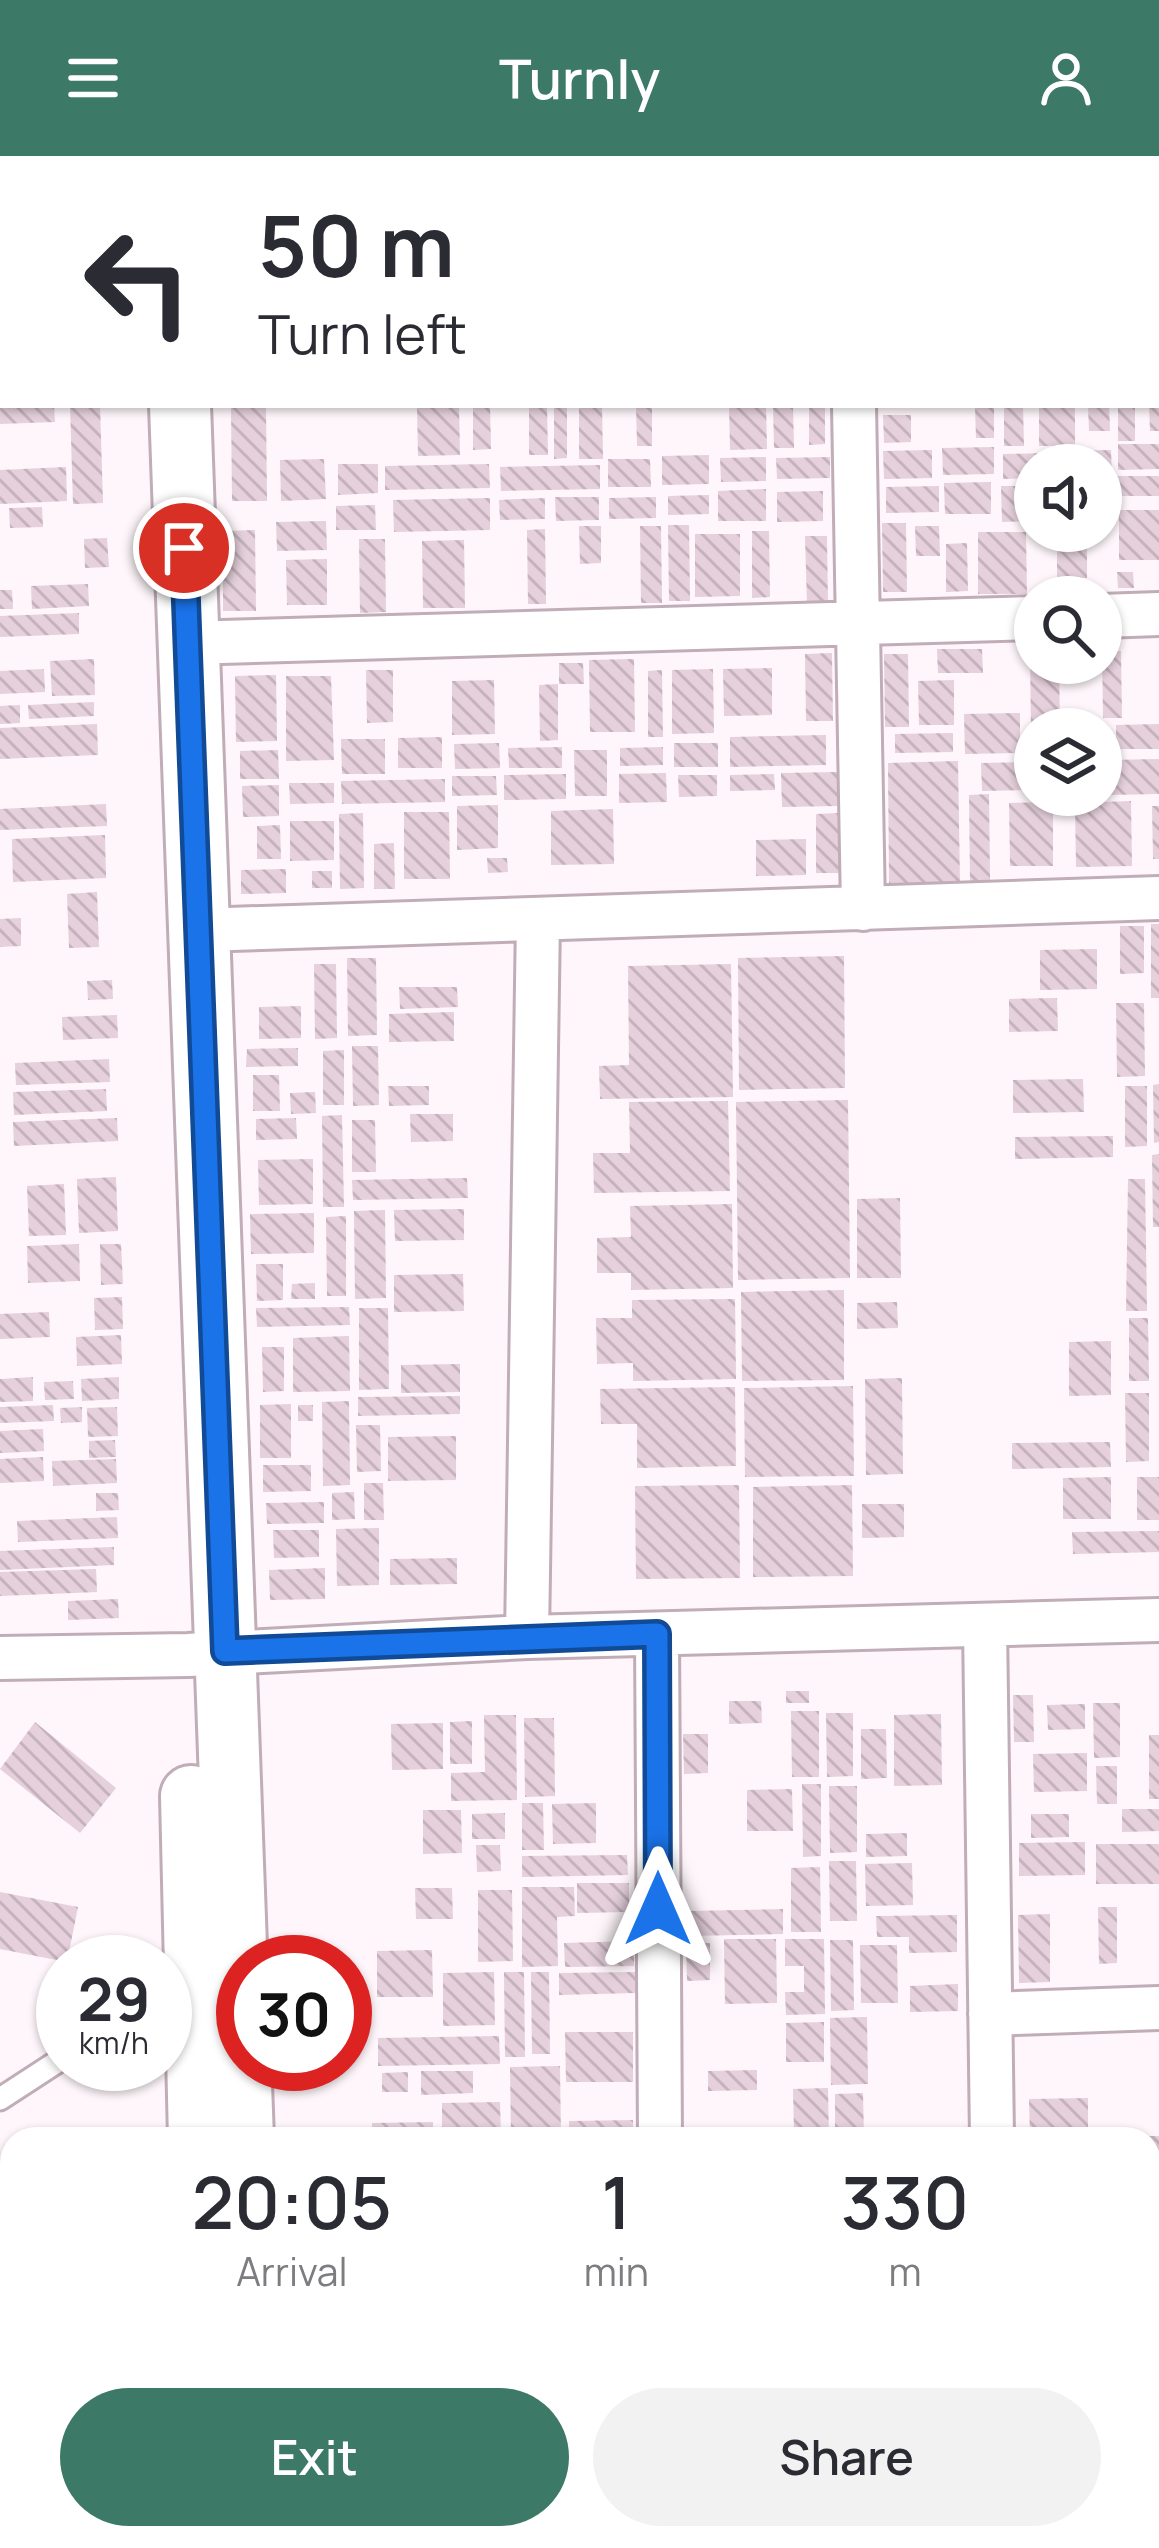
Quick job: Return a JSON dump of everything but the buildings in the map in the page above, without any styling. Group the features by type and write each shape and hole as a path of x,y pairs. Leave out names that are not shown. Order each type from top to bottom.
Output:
{"main road":[{"path":"146,408 207,1653 242,2127"},
{"path":"180,408 200,930 207,1653 187,1985 198,2127"}],"street":[{"path":"854,408 863,909"},
{"path":"1122,615 1159,614"},
{"path":"186,644 1014,619"},
{"path":"200,930 1159,898"},
{"path":"527,1637 538,920"},
{"path":"0,1658 527,1637 1159,1620"},
{"path":"985,1625 992,2127"},
{"path":"657,1634 660,2127"},
{"path":"990,2014 1159,2008"}],"lane":[{"path":"0,2099 36,2076"}],"route":[{"path":"184,548 225,1651 657,1634 658,1909"}]}
